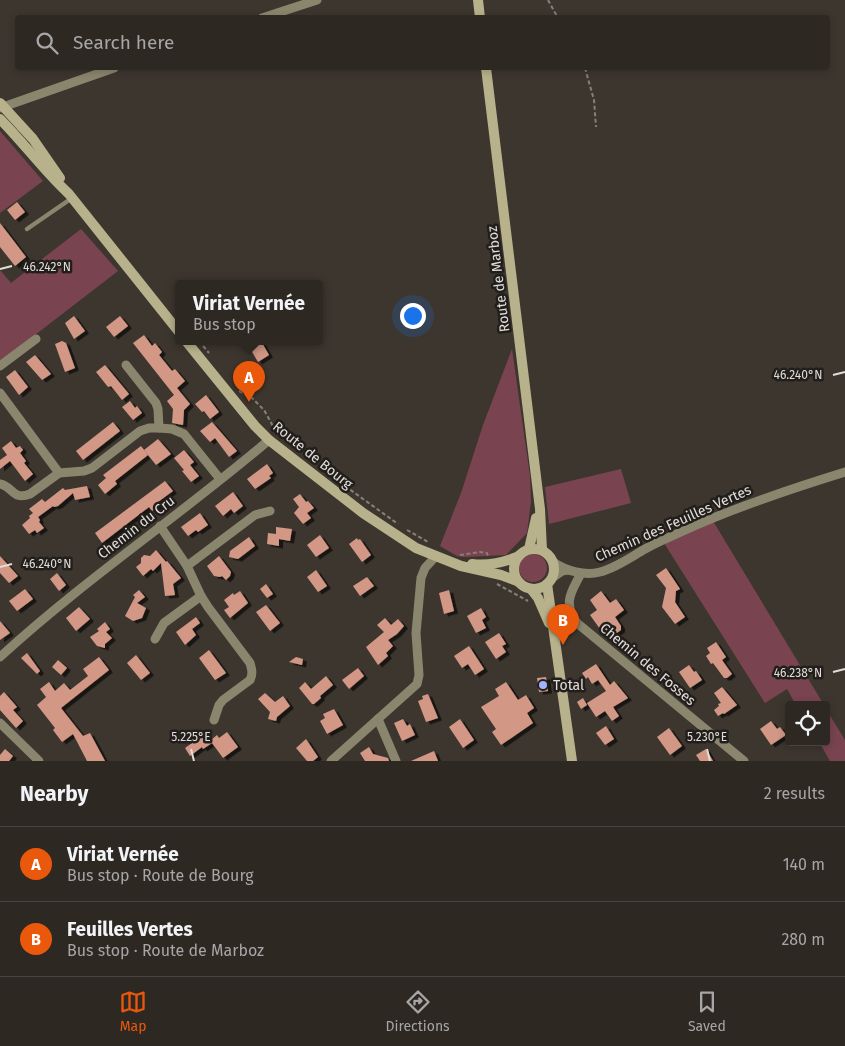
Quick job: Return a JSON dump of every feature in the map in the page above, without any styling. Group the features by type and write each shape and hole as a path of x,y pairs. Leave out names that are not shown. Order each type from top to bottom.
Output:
{"main road":[{"path":"478,0 480,15"},
{"name":"Route de Marboz","path":"486,70 538,487 542,550"},
{"path":"1,105 33,139 71,196 175,327"},
{"path":"0,119 71,196"},
{"name":"Route de Bourg","path":"189,345 269,440 313,475 416,548 436,556 453,558 476,565 490,565 517,557"},
{"name":"Route de Marboz","path":"529,549 536,522 538,487"},
{"path":"531,589 542,587 550,581 554,573 553,562 547,553 542,550 529,549 517,557 514,569 517,580 531,589 540,602 553,633"},
{"name":"Route de Bourg","path":"453,558 489,573 517,580"},
{"path":"550,581 553,633 562,682 572,761"}],"street":[{"path":"271,15 317,0"},
{"path":"1,105 108,70"},
{"path":"0,366 36,340"},
{"path":"126,365 156,403 159,428"},
{"path":"0,393 59,473"},
{"path":"0,484 6,485 11,492 19,496 25,496 59,473 89,470 140,431 149,428 172,429 184,434 220,479"},
{"name":"Chemin du Cru","path":"0,657 27,632 95,576 269,440"},
{"name":"Chemin des Feuilles Vertes","path":"568,570 593,573 607,570 654,544 762,498 845,472"},
{"path":"187,566 255,515 270,510"},
{"path":"160,526 187,566 201,596 250,663 252,670 250,680 218,705 214,720"},
{"path":"331,761 413,688 418,681 416,633 421,578 425,568 436,556"},
{"path":"553,562 568,570"},
{"path":"550,581 562,571 568,570"},
{"name":"Chemin des Fosses","path":"581,573 571,588 569,599 571,612 577,623 744,761"},
{"path":"155,639 164,623 201,596"},
{"path":"378,719 396,761"},
{"path":"0,723 39,761"}],"lane":[{"path":"27,229 71,196"}],"path":[{"path":"548,0 556,15"},
{"path":"586,70 594,100 596,127"},
{"path":"202,345 210,358"},
{"path":"238,390 251,397 261,407 278,435 283,439"},
{"path":"343,485 405,528 434,545"},
{"path":"453,558 480,552 486,553 489,560"},
{"path":"489,573 490,580 529,602"}],"shaded area":[{"path":"0,131 43,181 0,213"},
{"path":"81,229 118,271 0,362 0,270 11,283"},
{"path":"512,349 530,476 531,502 527,533 506,555 457,556 440,546 461,493 483,425"},
{"path":"621,469 631,503 549,524 545,487"},
{"path":"713,521 822,701 794,701 787,689 765,703 664,543"},
{"path":"533,554 543,558 547,568 543,578 533,582 523,578 519,568 523,558"},
{"path":"830,716 845,740 845,761 830,761 821,746 830,746"}],"building":[{"path":"17,202 25,212 15,220 7,210"},
{"path":"0,223 26,257 15,266 0,247"},
{"path":"74,316 85,331 74,339 65,323"},
{"path":"120,316 128,326 114,337 106,327"},
{"path":"144,335 152,346 155,343 162,352 159,355 172,371 175,369 185,381 177,388 190,404 184,410 183,425 172,423 173,409 167,401 174,395 133,343"},
{"path":"62,341 66,343 75,368 65,372 55,344"},
{"path":"248,345 263,345 269,355 258,362"},
{"path":"35,355 51,374 42,380 26,362"},
{"path":"105,365 129,394 122,400 96,372"},
{"path":"15,370 28,387 19,395 6,377"},
{"path":"206,395 219,412 210,419 195,404"},
{"path":"130,401 142,413 133,420 122,407"},
{"path":"113,422 120,431 83,460 76,451"},
{"path":"212,422 237,451 229,457 215,438 210,442 200,431"},
{"path":"158,439 171,454 156,465 144,450"},
{"path":"11,441 16,448 20,446 23,450 20,453 26,461 24,463 33,474 25,481 10,461 0,469 0,460 7,455 2,448"},
{"path":"141,446 148,455 115,481 117,484 105,494 98,485 106,478 103,475"},
{"path":"184,450 194,462 190,465 199,476 191,482 174,458"},
{"path":"267,464 273,473 269,476 271,478 255,489 247,479"},
{"path":"165,481 173,491 158,502 160,505 152,511 149,507 102,543 95,533"},
{"path":"87,486 90,497 75,500 73,493 58,506 53,506 38,517 39,522 44,528 37,533 35,530 29,534 22,525 33,513 29,509 42,499 45,502 63,488 65,490"},
{"path":"233,492 243,506 234,513 231,509 223,516 215,506"},
{"path":"300,494 314,508 307,513 311,518 303,524 294,513 299,507 293,499"},
{"path":"200,513 208,525 188,536 181,527"},
{"path":"276,527 292,529 290,541 279,539 279,546 267,544 268,533 276,534"},
{"path":"320,535 329,548 316,557 307,545"},
{"path":"249,537 255,546 238,559 229,557 230,551"},
{"path":"357,538 358,540 360,539 371,555 362,562 349,544"},
{"path":"156,550 181,578 173,584 175,595 165,596 161,563 153,571 151,569 143,576 136,567 141,563 141,558 144,555 150,556"},
{"path":"0,556 18,576 9,583 0,573"},
{"path":"219,556 231,572 226,580 222,576 214,576 207,566"},
{"path":"666,568 680,589 676,591 675,602 685,617 675,624 662,607 666,588 656,575"},
{"path":"316,570 327,586 318,592 307,577"},
{"path":"57,573 66,585 59,591 50,579"},
{"path":"367,577 374,586 360,596 353,586"},
{"path":"266,584 273,594 267,598 260,589"},
{"path":"25,589 33,599 17,611 9,601"},
{"path":"139,590 145,597 137,603 146,608 142,618 133,621 125,616 135,597 133,595"},
{"path":"449,590 454,611 444,614 439,593"},
{"path":"240,591 248,603 230,618 224,610 229,607 224,600 233,593 234,595"},
{"path":"601,591 610,603 616,599 624,610 615,617 621,626 621,630 614,635 612,632 607,635 590,615 597,610 590,600"},
{"path":"266,605 280,623 270,631 256,612"},
{"path":"79,607 90,619 76,631 66,618"},
{"path":"481,608 486,617 482,620 486,628 476,633 467,616"},
{"path":"196,617 200,623 192,629 196,635 185,645 176,632"},
{"path":"385,618 391,625 398,619 404,626 388,640 393,646 386,653 388,656 378,665 366,647 384,632 377,625"},
{"path":"0,621 10,633 0,640"},
{"path":"105,622 110,629 106,632 112,638 105,644 105,648 97,646 90,637 99,631 97,629"},
{"path":"499,633 506,644 502,646 506,652 496,659 485,642"},
{"path":"716,642 726,657 722,660 732,674 727,678 724,678 706,656 710,653 707,648"},
{"path":"469,646 484,669 475,675 468,664 462,668 454,656"},
{"path":"209,650 226,673 215,680 199,658"},
{"path":"27,653 40,671 37,674 21,658"},
{"path":"136,655 150,673 141,680 127,663"},
{"path":"99,657 109,670 61,708 83,736 90,733 105,761 87,761 73,734 62,742 53,730 55,728 37,705 46,697 40,689 49,682 55,691 64,683 70,690 88,676 83,669"},
{"path":"296,657 303,659 302,665 289,662"},
{"path":"58,660 67,668 61,675 52,667"},
{"path":"596,664 610,685 614,681 628,698 613,707 619,716 612,721 605,711 596,717 587,703 606,691 598,680 592,684 588,677 586,679 582,673"},
{"path":"689,665 702,680 690,688 679,672"},
{"path":"358,668 364,676 349,689 342,680"},
{"path":"326,676 333,685 320,696 321,698 312,704 299,688 305,682 311,689"},
{"path":"546,677 548,691 539,692 537,678"},
{"path":"506,682 518,700 526,695 534,708 527,713 533,723 501,745 492,732 496,729 481,707 499,696 495,689"},
{"path":"722,687 737,705 718,716 714,710 721,703 714,693"},
{"path":"4,692 17,707 13,710 23,721 16,728 0,710 0,696"},
{"path":"265,693 275,702 283,696 290,706 277,717 276,721 268,719 270,712 258,699"},
{"path":"428,694 438,718 426,722 418,701 423,699 422,696"},
{"path":"583,698 587,705 581,709 577,702"},
{"path":"334,709 343,725 327,734 320,721 325,718 323,714"},
{"path":"403,719 407,726 410,724 415,735 402,741 394,723"},
{"path":"460,719 474,740 463,748 449,727"},
{"path":"771,721 777,729 780,727 785,736 771,745 760,729"},
{"path":"606,726 614,739 605,745 596,733"},
{"path":"669,728 682,746 670,755 657,737"},
{"path":"227,732 238,747 223,758 212,743 203,749 202,747 190,756 185,748 206,733 211,740 217,735 219,738"},
{"path":"306,739 318,757 313,761 307,761 296,748"},
{"path":"369,747 373,754 388,758 389,761 365,761 360,753"},
{"path":"5,749 13,756 9,761 0,761 0,755"},
{"path":"706,749 713,761 700,761 696,755"},
{"path":"434,751 438,761 411,761"}],"place":[{"name":"Viriat Vernée","path":"249,402"},
{"name":"Feuilles Vertes","path":"563,645"},
{"name":"Total","path":"543,685"}]}
